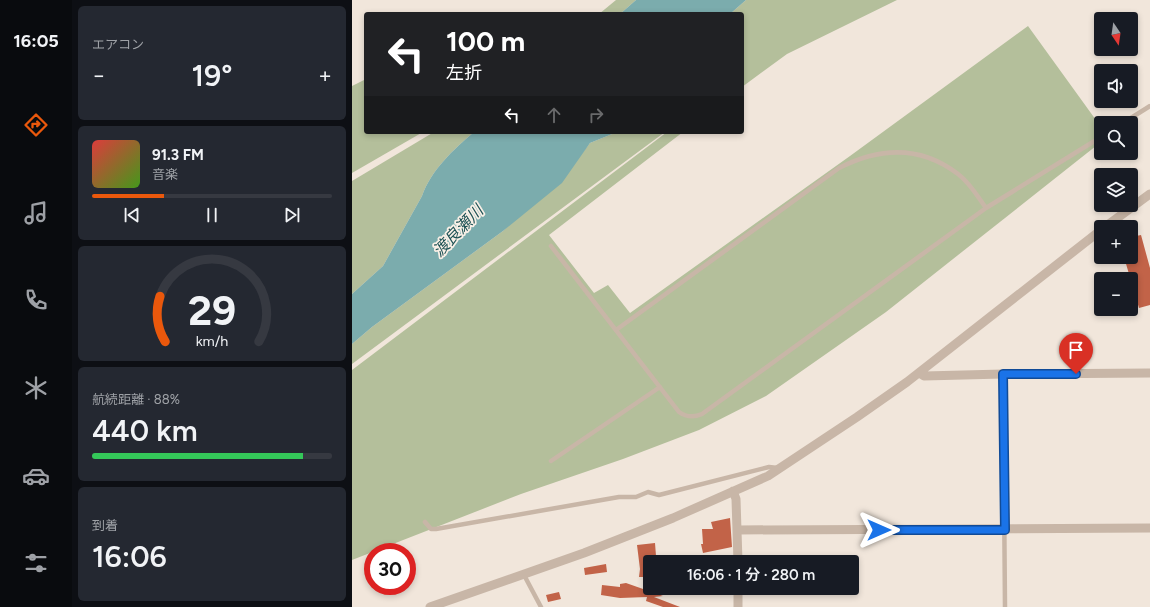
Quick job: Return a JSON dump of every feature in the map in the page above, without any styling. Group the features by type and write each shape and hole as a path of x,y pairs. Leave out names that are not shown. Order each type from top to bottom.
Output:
{"street":[{"path":"1115,220 1150,194"},
{"path":"430,607 524,575 673,518 768,476 880,402 1094,236"},
{"path":"919,373 924,376 1003,374 1150,374"},
{"path":"733,491 736,499 738,555"},
{"path":"738,530 1005,530 1150,528"},
{"path":"738,595 738,607"}],"lane":[{"path":"1134,116 1150,106"},
{"path":"551,246 684,415 693,417 702,414 986,208 1094,141"},
{"path":"616,330 839,168 866,156 883,152 901,152 931,158 959,174 986,208"},
{"path":"1003,374 1005,607"},
{"path":"551,461 660,386"},
{"path":"425,522 431,528 436,529 619,497 636,497 648,492 659,495 769,467 782,468"},
{"path":"524,575 541,607"}],"green space":[{"path":"616,0 636,0 622,12 601,12"},
{"path":"746,0 897,0 787,54 744,86 744,12 732,12"},
{"path":"1028,26 1094,117 1094,148 886,312 766,396 699,430 623,459 521,494 396,543 364,543 364,555 352,560 352,370 664,134 680,134 549,235 594,293 608,285 630,313 850,156"},
{"path":"364,80 364,134 420,134 352,173 352,86"},
{"path":"431,134 472,134 451,153 431,177 383,266 352,294 352,181"},
{"path":"612,134 662,134 352,364 352,344 372,327 503,231 575,162 590,143"}],"water":[{"path":"636,0 746,0 732,12 622,12"},
{"name":"渡良瀬川","path":"472,134 612,134 590,143 562,183 503,231 372,327 352,344 352,294 383,266 431,177 451,153"}],"building":[{"path":"1141,235 1150,268 1150,305 1139,308 1138,272 1128,272 1126,264 1138,264 1138,236"},
{"path":"730,518 732,547 703,553 701,544 703,544 702,529 713,529 711,522"},
{"path":"655,543 656,555 643,555 643,577 639,577 640,569 637,545"},
{"path":"606,564 607,572 585,575 584,568"},
{"path":"626,583 643,589 643,595 663,596 654,597 680,607 663,607 646,601 647,597 620,598 601,595 602,585 620,587 620,584"},
{"path":"559,592 561,599 548,602 546,595"}],"route":[{"path":"879,530 1005,530 1003,374 1076,374"}]}
